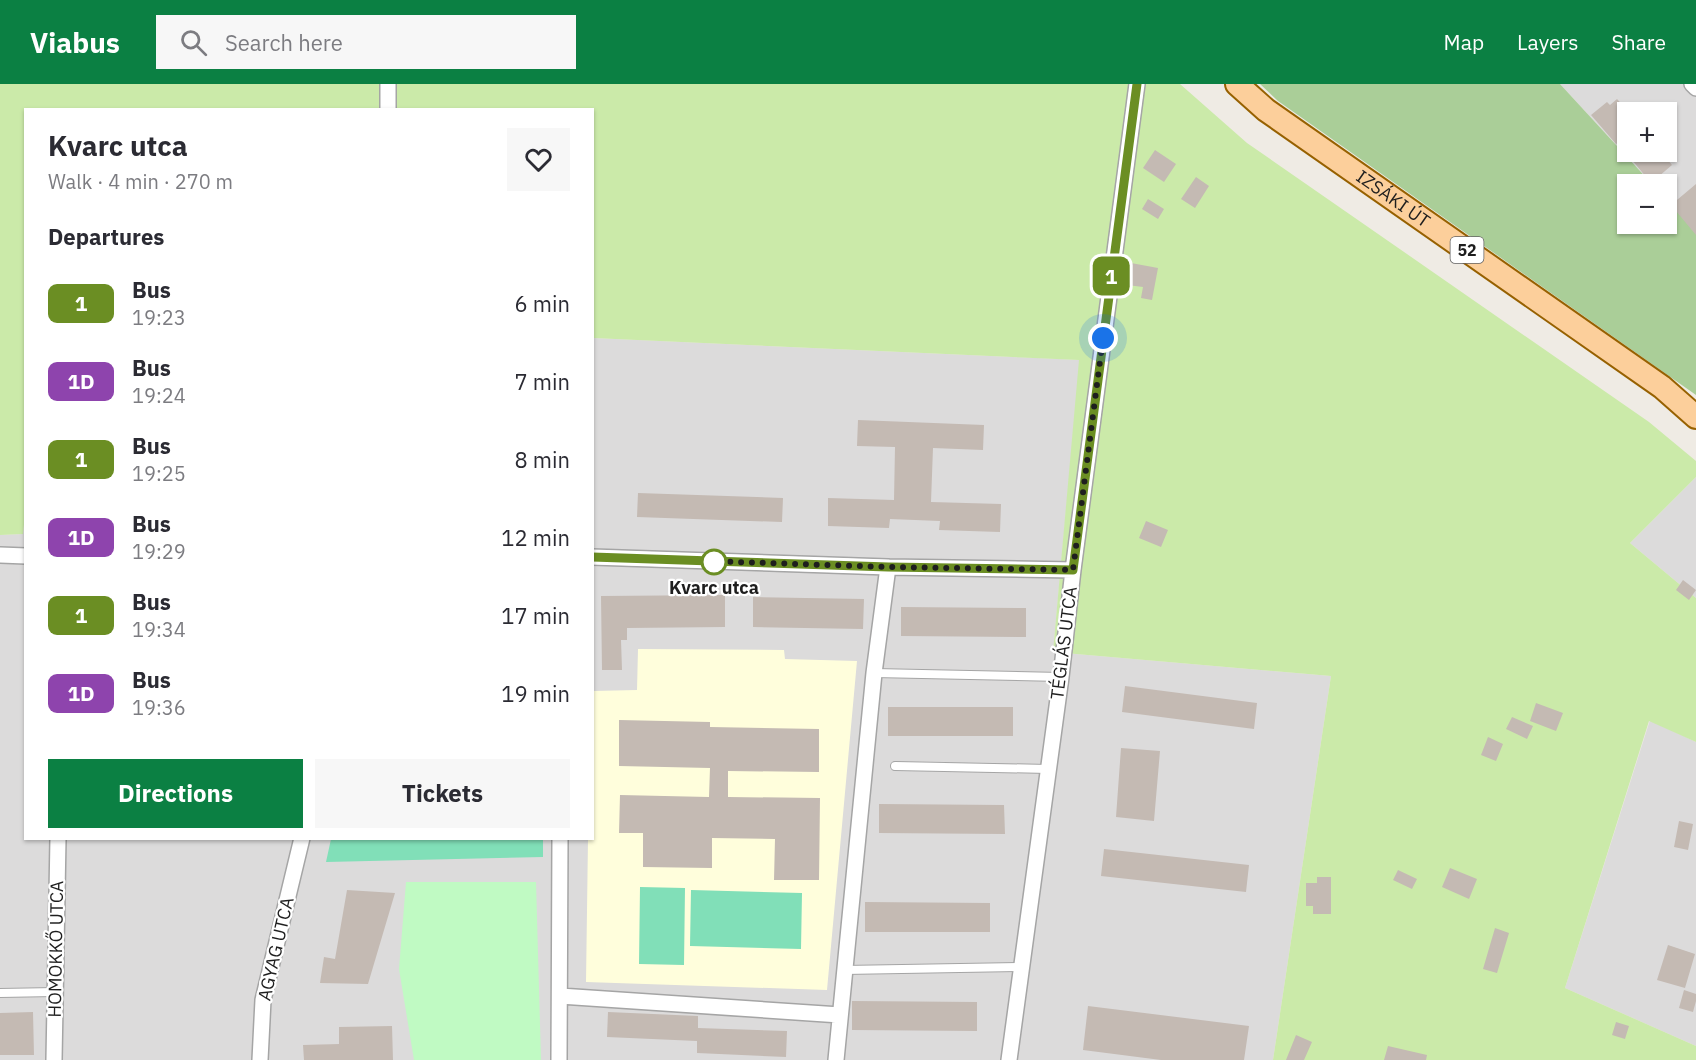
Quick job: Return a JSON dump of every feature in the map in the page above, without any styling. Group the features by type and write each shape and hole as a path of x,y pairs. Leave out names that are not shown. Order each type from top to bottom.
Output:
{"main road":[{"name":"IZSÁKI ÚT","path":"1237,84 1266,110 1662,387 1696,417"}],"street":[{"path":"388,84 388,108"},
{"name":"TÉGLÁS UTCA","path":"1009,1060 1137,84"},
{"path":"1692,84 1696,88"},
{"path":"0,555 24,556"},
{"path":"594,557 888,567 1073,570"},
{"path":"836,1060 874,673 888,567"},
{"name":"HOMOKKŐ UTCA","path":"54,1060 58,840"},
{"name":"AGYAG UTCA","path":"260,1060 263,1000 302,840"},
{"path":"559,1060 560,840"},
{"path":"560,996 840,1015"}],"lane":[{"path":"874,673 1061,677"},
{"path":"895,766 1048,769"},
{"path":"844,970 1021,967"},
{"path":"0,993 55,992"}],"shaded area":[{"path":"1560,84 1696,84 1696,232 1677,211 1677,174 1643,174 1632,162 1677,162 1677,102 1617,102 1617,146"},
{"path":"594,338 1080,360 1053,652 1331,676 1273,1060 0,1060 0,535 23,534 24,524 24,840 594,840"},
{"path":"1696,477 1696,598 1630,543"},
{"path":"638,649 784,650 785,659 857,661 827,990 586,982 588,840 594,840 594,691 637,690"},
{"path":"1650,720 1696,742 1696,1046 1565,988"}],"green space":[{"path":"0,84 1180,84 1247,143 1649,422 1696,461 1696,477 1630,543 1696,598 1696,742 1649,721 1565,988 1696,1046 1696,1060 1273,1060 1331,676 1053,652 1079,360 594,338 594,108 24,108 24,524 23,534 0,535"},
{"path":"1260,84 1560,84 1617,146 1617,162 1632,162 1643,174 1617,174 1617,234 1677,234 1677,211 1696,232 1696,395 1278,101"},
{"path":"331,840 543,840 543,857 326,862"},
{"path":"406,882 536,882 541,1060 414,1060 399,969"},
{"path":"640,887 685,888 684,965 639,964"},
{"path":"691,890 802,893 801,949 690,946"}],"building":[{"path":"1617,99 1620,102 1617,102 1616,144 1591,115 1607,102 1610,105"},
{"path":"1155,150 1176,164 1164,182 1143,168"},
{"path":"1634,162 1669,162 1672,165 1662,174 1644,174"},
{"path":"1196,177 1209,186 1195,208 1181,199"},
{"path":"1696,184 1696,235 1677,212 1677,200"},
{"path":"1148,199 1164,209 1158,219 1142,209"},
{"path":"1131,263 1158,268 1152,300 1141,298 1143,287 1127,285"},
{"path":"858,420 984,425 983,450 933,448 931,502 1001,504 1000,532 939,530 940,521 890,519 889,528 828,526 828,498 894,500 895,447 857,446"},
{"path":"638,493 783,498 782,522 637,517"},
{"path":"1146,521 1168,530 1161,547 1139,538"},
{"path":"1683,580 1696,590 1689,600 1676,590"},
{"path":"725,595 725,627 627,628 627,640 621,640 622,670 602,670 601,596"},
{"path":"753,597 864,599 863,629 753,627"},
{"path":"901,607 1026,608 1026,637 901,636"},
{"path":"1125,686 1257,703 1254,729 1122,712"},
{"path":"1536,703 1563,713 1556,731 1530,721"},
{"path":"888,707 1013,707 1013,736 888,736"},
{"path":"1512,717 1533,726 1527,739 1506,729"},
{"path":"619,720 710,722 710,727 819,729 819,772 728,771 728,797 820,798 819,880 774,880 775,839 712,838 712,868 643,867 643,833 619,833 620,795 709,797 710,768 619,766"},
{"path":"1488,737 1503,744 1496,761 1481,755"},
{"path":"1121,748 1160,751 1154,821 1116,817"},
{"path":"879,804 1004,805 1005,834 879,833"},
{"path":"1679,821 1693,824 1688,850 1674,847"},
{"path":"1104,849 1249,865 1246,892 1101,876"},
{"path":"1450,868 1477,879 1469,899 1442,887"},
{"path":"1398,870 1417,879 1412,889 1393,880"},
{"path":"1317,877 1331,877 1331,914 1313,914 1313,906 1306,906 1306,883 1317,883"},
{"path":"347,890 395,893 368,984 320,983 324,957 335,959"},
{"path":"865,902 990,903 990,932 865,932"},
{"path":"1495,928 1509,933 1497,973 1483,969"},
{"path":"1668,945 1695,954 1685,988 1657,980"},
{"path":"1684,990 1696,994 1693,1012 1679,1008"},
{"path":"852,1001 977,1002 977,1031 852,1030"},
{"path":"1088,1006 1249,1026 1244,1060 1161,1060 1083,1050"},
{"path":"33,1012 34,1055 0,1055 0,1013"},
{"path":"608,1012 698,1016 698,1028 787,1031 786,1057 697,1053 697,1041 607,1037"},
{"path":"1616,1022 1629,1026 1625,1039 1612,1035"},
{"path":"392,1026 393,1060 304,1060 303,1045 339,1044 339,1027"},
{"path":"1296,1035 1312,1042 1304,1060 1286,1060"},
{"path":"1388,1046 1427,1055 1426,1060 1384,1060"}],"bus line":[{"name":"1","path":"594,557 888,567 1073,570 1137,84"}],"place":[{"name":"Kvarc utca","path":"714,562"}],"route":[{"path":"714,562 706,561 1073,570 1103,338"}]}
